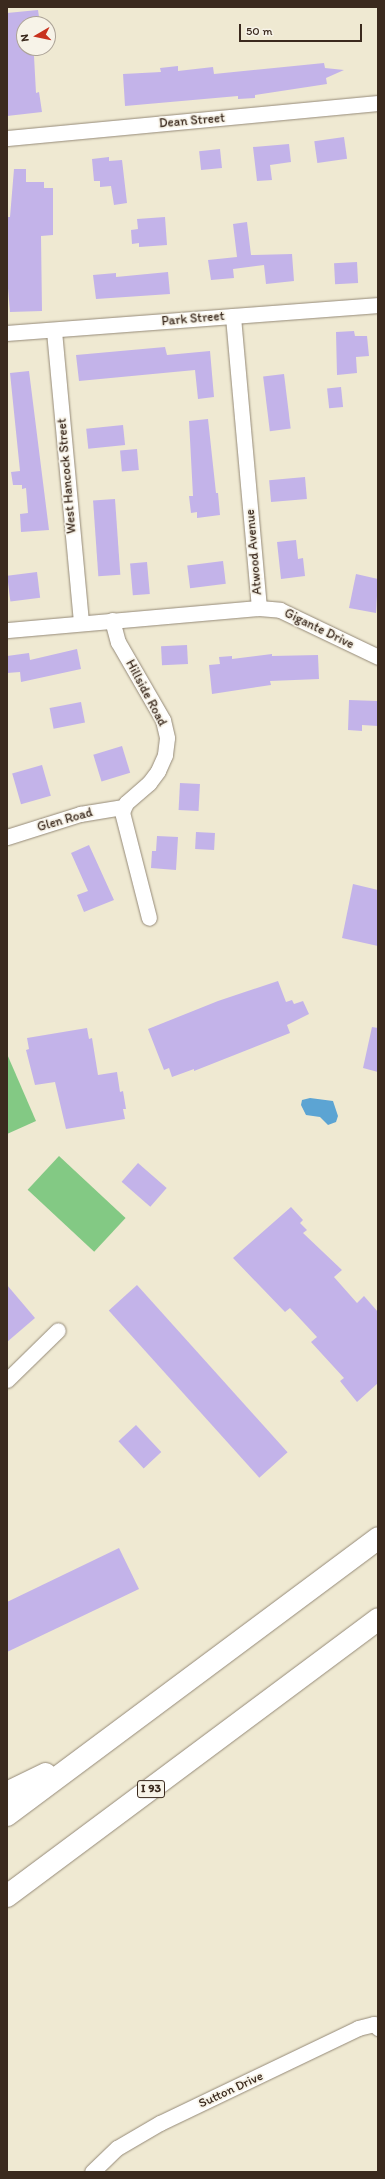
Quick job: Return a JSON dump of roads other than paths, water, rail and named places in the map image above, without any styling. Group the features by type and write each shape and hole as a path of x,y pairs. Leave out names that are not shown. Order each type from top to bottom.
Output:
{"highway":[{"path":"7,1815 378,1538"},
{"name":"I 93","path":"7,1896 378,1619"},
{"path":"7,1792 92,1752"},
{"path":"7,1903 30,1878"}],"street":[{"name":"Dean Street","path":"7,138 378,103"},
{"name":"Park Street","path":"7,333 54,331 378,305"},
{"name":"Atwood Avenue","path":"7,630 81,622 259,608 233,316"},
{"name":"West Hancock Street","path":"54,331 81,622"},
{"name":"Gigante Drive","path":"259,608 280,610 378,657"},
{"name":"Hillside Road","path":"112,620 118,642 163,720 167,738 165,755 158,771 149,783 123,807"},
{"name":"Glen Road","path":"7,838 80,814 123,807"},
{"path":"123,807 122,817 149,918"},
{"path":"7,1380 58,1330"},
{"name":"Sutton Drive","path":"92,2172 117,2148 160,2124 358,2028 374,2024 378,2028"}],"water":[{"path":"310,1098 333,1101 338,1116 336,1122 328,1125 320,1117 306,1115 301,1105 302,1100"}]}
